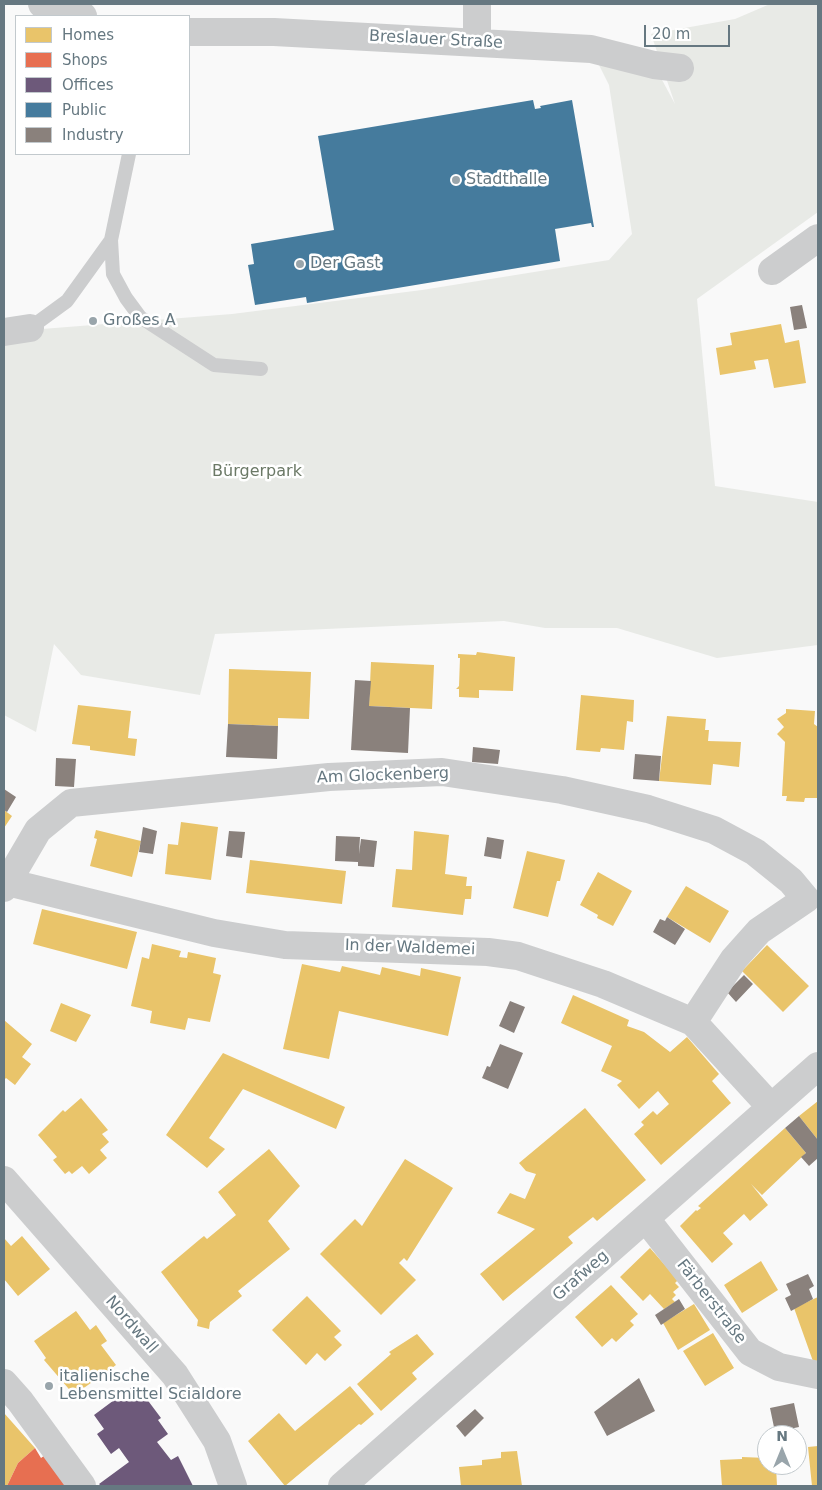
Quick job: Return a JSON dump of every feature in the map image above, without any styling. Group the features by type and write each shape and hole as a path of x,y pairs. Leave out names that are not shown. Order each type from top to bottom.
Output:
{"street":[{"path":"42,4 80,15"},
{"path":"477,4 477,42"},
{"name":"Breslauer Straße","path":"190,32 274,32 591,49 654,65 680,68"},
{"path":"772,271 818,238"},
{"path":"4,332 30,328"},
{"name":"Am Glockenberg","path":"6,885 38,830 72,803 330,777 442,772 562,790 648,810 714,830 755,852 812,896 759,931 734,959 693,1022"},
{"name":"In der Waldemei","path":"6,885 214,933 285,945 479,951 518,956 603,984 693,1022 770,1106"},
{"name":"Grafweg","path":"342,1486 646,1219 770,1106 818,1066"},
{"name":"Nordwall","path":"4,1180 175,1375 217,1441 232,1486"},
{"name":"Färberstraße","path":"646,1219 750,1352 779,1367 818,1375"},
{"path":"4,1383 20,1400 82,1486"}],"lane":[{"path":"129,155 111,240 113,274 126,298 140,317 214,365 261,369"},
{"path":"30,328 67,301 111,240"}],"green space":[{"name":"Bürgerpark","path":"770,4 818,4 818,212 697,299 715,486 818,502 818,645 717,658 617,628 545,628 504,621 215,634 200,695 81,675 54,644 36,732 4,715 4,332 232,314 422,290 609,260 632,234 609,85 591,49 654,65 675,104 651,34 735,19"}],"building: Homes":[{"path":"781,324 785,343 799,340 806,383 774,388 768,359 754,361 756,369 720,375 716,348 732,345 730,333"},
{"path":"477,652 515,657 513,691 479,690 479,698 459,697 459,689 456,689 459,686 460,658 458,658 458,654 476,655"},
{"path":"371,662 434,665 432,709 369,706"},
{"path":"229,669 311,672 309,719 278,718 278,726 228,724"},
{"path":"581,695 634,700 633,722 627,721 624,750 601,748 600,752 576,750"},
{"path":"78,705 131,711 128,738 137,739 135,756 90,750 90,746 72,744"},
{"path":"786,709 815,711 814,724 818,727 818,798 805,798 804,802 786,801 787,796 782,796 785,742 777,734 784,727 777,719 786,713"},
{"path":"667,716 706,719 705,730 709,730 708,741 741,742 739,767 713,764 711,785 659,781"},
{"path":"4,810 12,816 4,828"},
{"path":"181,822 218,827 211,880 165,874 168,844 178,845"},
{"path":"96,830 141,841 132,877 90,866 97,839 94,838"},
{"path":"414,831 449,835 445,874 467,877 466,886 472,886 471,899 465,899 463,915 392,907 396,869 412,870"},
{"path":"527,851 565,860 560,881 557,881 548,917 513,908"},
{"path":"250,860 346,871 342,904 246,893"},
{"path":"598,872 632,891 613,926 597,918 598,915 580,905"},
{"path":"686,886 729,911 710,943 667,917"},
{"path":"42,909 137,932 127,969 33,944"},
{"path":"152,944 181,951 179,957 187,958 188,952 216,958 213,973 221,975 210,1022 188,1018 185,1030 150,1023 152,1011 131,1006 142,957 149,959"},
{"path":"767,945 809,986 783,1012 742,971"},
{"path":"302,964 340,972 342,966 380,975 382,967 420,976 421,968 461,977 448,1036 339,1011 329,1059 283,1049"},
{"path":"573,995 629,1020 627,1026 644,1032 670,1052 687,1037 719,1074 712,1081 731,1103 661,1165 634,1134 644,1125 641,1122 653,1111 657,1115 669,1104 658,1091 639,1109 617,1085 622,1081 601,1071 612,1046 561,1023"},
{"path":"61,1003 91,1015 76,1042 50,1031"},
{"path":"4,1020 32,1044 22,1057 31,1064 15,1085 6,1078 4,1080"},
{"path":"223,1053 345,1107 336,1129 243,1089 209,1138 225,1149 207,1168 166,1135"},
{"path":"81,1098 108,1130 102,1134 109,1142 100,1150 107,1158 89,1174 82,1166 72,1174 69,1171 65,1174 53,1160 57,1157 38,1135 63,1110 65,1112"},
{"path":"818,1101 818,1140 799,1116"},
{"path":"585,1108 646,1180 597,1221 593,1217 568,1237 573,1243 503,1301 480,1274 535,1229 497,1213 510,1193 525,1199 536,1174 526,1171 519,1163"},
{"path":"785,1128 806,1153 762,1195 751,1184 768,1205 750,1221 744,1214 723,1233 733,1244 712,1263 680,1226 696,1210 701,1208 698,1206"},
{"path":"269,1149 300,1186 268,1221 290,1249 238,1291 242,1296 210,1322 209,1329 197,1326 198,1320 161,1272 204,1236 207,1239 236,1215 218,1192"},
{"path":"405,1159 453,1188 407,1261 404,1258 399,1263 416,1280 381,1315 320,1254 355,1219 362,1226"},
{"path":"22,1236 50,1269 18,1296 4,1279 4,1238 11,1246"},
{"path":"650,1248 678,1280 675,1283 679,1287 673,1292 676,1295 672,1299 675,1302 664,1309 650,1294 643,1301 620,1277"},
{"path":"761,1261 778,1290 742,1313 724,1285"},
{"path":"611,1285 638,1314 630,1321 634,1325 616,1342 612,1338 602,1347 575,1317"},
{"path":"307,1296 341,1331 334,1337 342,1345 325,1361 317,1353 306,1365 272,1330"},
{"path":"818,1297 818,1362 814,1364 794,1308"},
{"path":"694,1304 710,1330 678,1350 663,1323"},
{"path":"76,1311 90,1330 96,1325 107,1341 101,1345 116,1365 74,1395 44,1360 46,1358 34,1341"},
{"path":"713,1333 734,1368 705,1386 683,1351"},
{"path":"417,1334 434,1354 412,1373 417,1379 381,1411 357,1384 391,1354 389,1352"},
{"path":"350,1386 374,1414 361,1425 359,1424 285,1486 248,1441 279,1413 295,1431"},
{"path":"4,1413 35,1448 18,1463 7,1486 4,1486"},
{"path":"818,1446 818,1486 812,1486 808,1447"},
{"path":"517,1451 522,1486 461,1486 459,1467 482,1465 482,1460 501,1458 501,1452"},
{"path":"742,1457 757,1458 757,1475 776,1475 777,1486 722,1486 720,1460 742,1459"}],"building: Shops":[{"path":"35,1448 41,1458 48,1453 70,1486 7,1486 18,1463"}],"building: Offices":[{"path":"133,1386 143,1400 146,1398 161,1418 158,1420 168,1434 157,1442 171,1460 178,1456 193,1486 101,1486 99,1484 129,1462 119,1448 111,1454 97,1434 104,1429 94,1415"}],"building: Public":[{"name":"Stadthalle","path":"533,100 535,109 541,108 540,106 572,100 594,227 592,227 591,223 555,229 560,261 307,303 306,297 255,305 248,265 254,264 251,244 334,230 318,136"}],"building: Industry":[{"path":"802,305 807,328 794,330 790,307"},
{"path":"355,680 371,681 369,706 410,708 408,753 351,750"},
{"path":"228,724 278,726 277,759 226,757"},
{"path":"473,747 500,750 498,764 472,762"},
{"path":"635,754 661,756 659,781 633,779"},
{"path":"56,758 76,759 74,787 55,786"},
{"path":"4,789 16,797 7,812 4,810"},
{"path":"143,827 157,831 153,854 139,852"},
{"path":"229,831 245,832 242,858 226,856"},
{"path":"336,836 360,837 359,854 361,839 377,841 374,867 358,866 358,862 335,861"},
{"path":"487,837 504,840 501,859 484,856"},
{"path":"667,917 685,929 675,945 653,932 660,919 665,921"},
{"path":"744,975 753,984 736,1002 727,992"},
{"path":"510,1001 525,1007 514,1033 499,1026"},
{"path":"500,1044 523,1053 508,1089 482,1078 487,1066 490,1067"},
{"path":"799,1116 818,1140 818,1158 809,1166 801,1157 806,1153 785,1128"},
{"path":"808,1274 814,1286 809,1289 813,1299 791,1311 785,1298 791,1295 786,1284"},
{"path":"679,1299 685,1309 661,1325 655,1315"},
{"path":"639,1378 655,1411 607,1436 594,1412"},
{"path":"794,1403 799,1425 774,1425 770,1408"},
{"path":"475,1409 484,1418 465,1437 456,1426"}],"place":[{"name":"Stadthalle","path":"456,180"},
{"name":"Der Gast","path":"300,264"},
{"name":"Großes A","path":"93,321"},
{"name":"italienische Lebensmittel Scialdore","path":"49,1386"}]}
